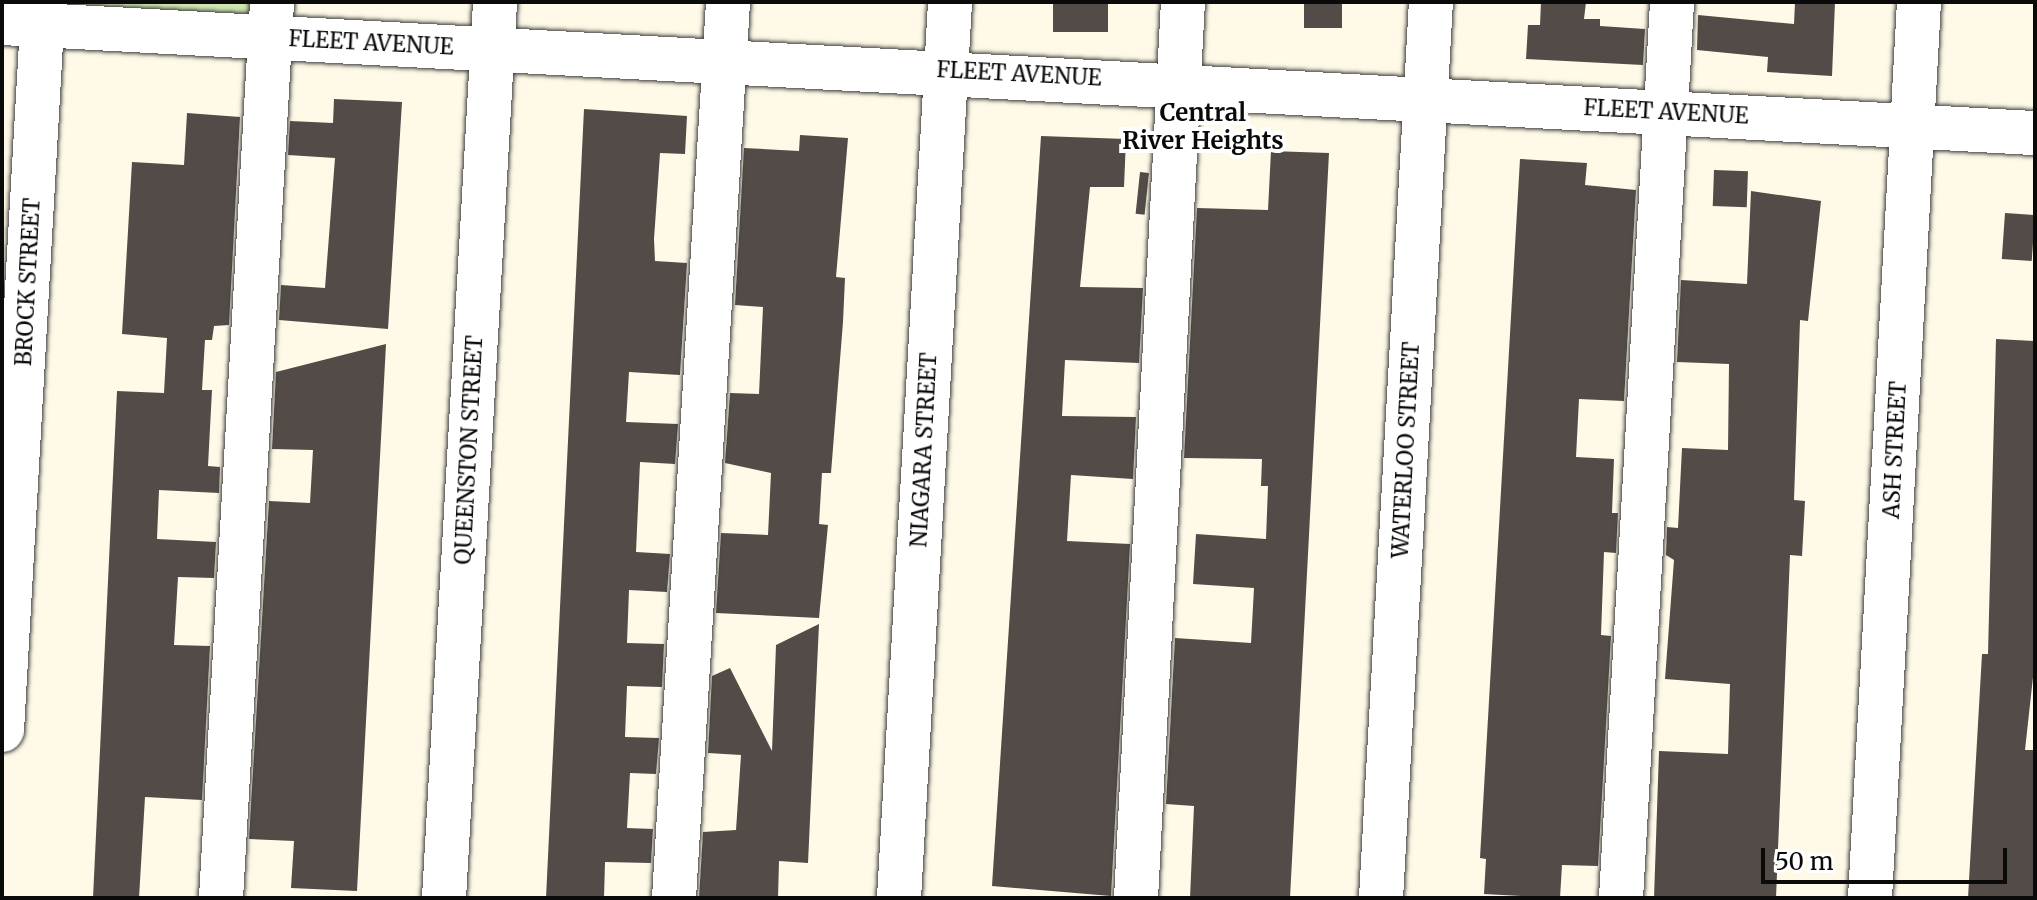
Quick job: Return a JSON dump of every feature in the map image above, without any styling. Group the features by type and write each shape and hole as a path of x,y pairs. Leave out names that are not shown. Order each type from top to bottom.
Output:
{"street":[{"name":"QUEENSTON STREET","path":"444,898 495,2"},
{"path":"674,898 728,2"},
{"name":"NIAGARA STREET","path":"899,898 950,2"},
{"path":"1136,898 1183,2"},
{"name":"WATERLOO STREET","path":"1381,898 1431,2"},
{"path":"1621,898 1672,2"},
{"name":"ASH STREET","path":"1870,898 1919,2"},
{"name":"FLEET AVENUE","path":"22,25 271,20 492,49 946,70 2035,133"},
{"path":"221,898 271,20"},
{"name":"BROCK STREET","path":"2,730 22,25"}],"green space":[{"path":"2,2 272,2 270,38"}],"building":[{"path":"1053,2 1108,2 1108,32 1053,32"},
{"path":"1304,2 1342,2 1342,28 1304,28"},
{"path":"1541,2 1586,2 1584,19 1600,19 1600,26 1645,29 1643,65 1526,59 1528,25 1540,25"},
{"path":"1795,2 1835,2 1832,76 1767,72 1768,57 1697,50 1698,15 1794,24"},
{"path":"334,99 402,102 388,329 279,320 281,285 325,288 335,158 288,155 290,121 333,123"},
{"path":"584,109 687,116 685,154 660,153 654,239 655,261 687,263 680,375 629,372 626,422 678,424 675,464 640,462 636,552 670,554 667,592 629,590 627,643 664,644 662,687 627,686 625,737 659,738 656,774 630,773 627,828 653,829 651,863 605,862 604,898 546,898"},
{"path":"187,113 240,117 229,325 214,326 212,340 205,340 202,390 212,390 208,466 220,467 219,493 159,490 157,539 216,542 214,578 178,577 174,645 210,646 202,800 145,797 139,898 93,898 117,391 164,393 167,338 122,334 132,162 184,165"},
{"path":"800,135 848,138 836,277 845,278 843,322 831,473 822,473 819,524 828,525 819,618 716,613 721,533 768,535 771,473 725,463 730,393 759,394 763,307 735,305 744,148 799,151"},
{"path":"1041,136 1126,139 1124,187 1090,187 1080,287 1143,288 1139,363 1065,360 1062,416 1136,417 1133,479 1071,475 1067,541 1130,544 1111,896 992,886"},
{"path":"1271,151 1329,153 1290,898 1190,898 1194,806 1166,804 1175,638 1251,643 1254,588 1193,584 1196,534 1266,539 1268,486 1261,486 1262,459 1184,458 1197,208 1268,210"},
{"path":"1520,159 1587,163 1585,185 1636,190 1624,401 1579,399 1576,457 1614,459 1612,513 1618,513 1616,553 1604,552 1601,635 1611,636 1598,866 1562,865 1560,898 1484,894 1486,859 1480,858"},
{"path":"1714,170 1748,171 1747,207 1713,206"},
{"path":"1140,172 1149,173 1145,215 1136,214"},
{"path":"1751,191 1821,201 1808,321 1800,320 1794,500 1805,501 1802,556 1790,555 1776,898 1654,898 1659,751 1728,754 1730,684 1665,679 1674,560 1666,555 1667,527 1678,528 1682,448 1728,450 1729,364 1677,362 1681,280 1747,284"},
{"path":"2005,213 2035,215 2032,261 2002,259"},
{"path":"1996,339 2035,341 2035,659 2025,750 2035,750 2034,898 1968,898 1982,654 1988,654"},
{"path":"386,344 357,891 291,888 294,841 249,839 269,501 310,503 313,450 272,449 276,372"},
{"path":"819,624 808,863 779,861 778,898 699,898 703,832 736,830 741,755 708,753 712,676 730,668 772,751 776,645"}],"district":[{"name":"Central River Heights","path":"1203,127"}]}
